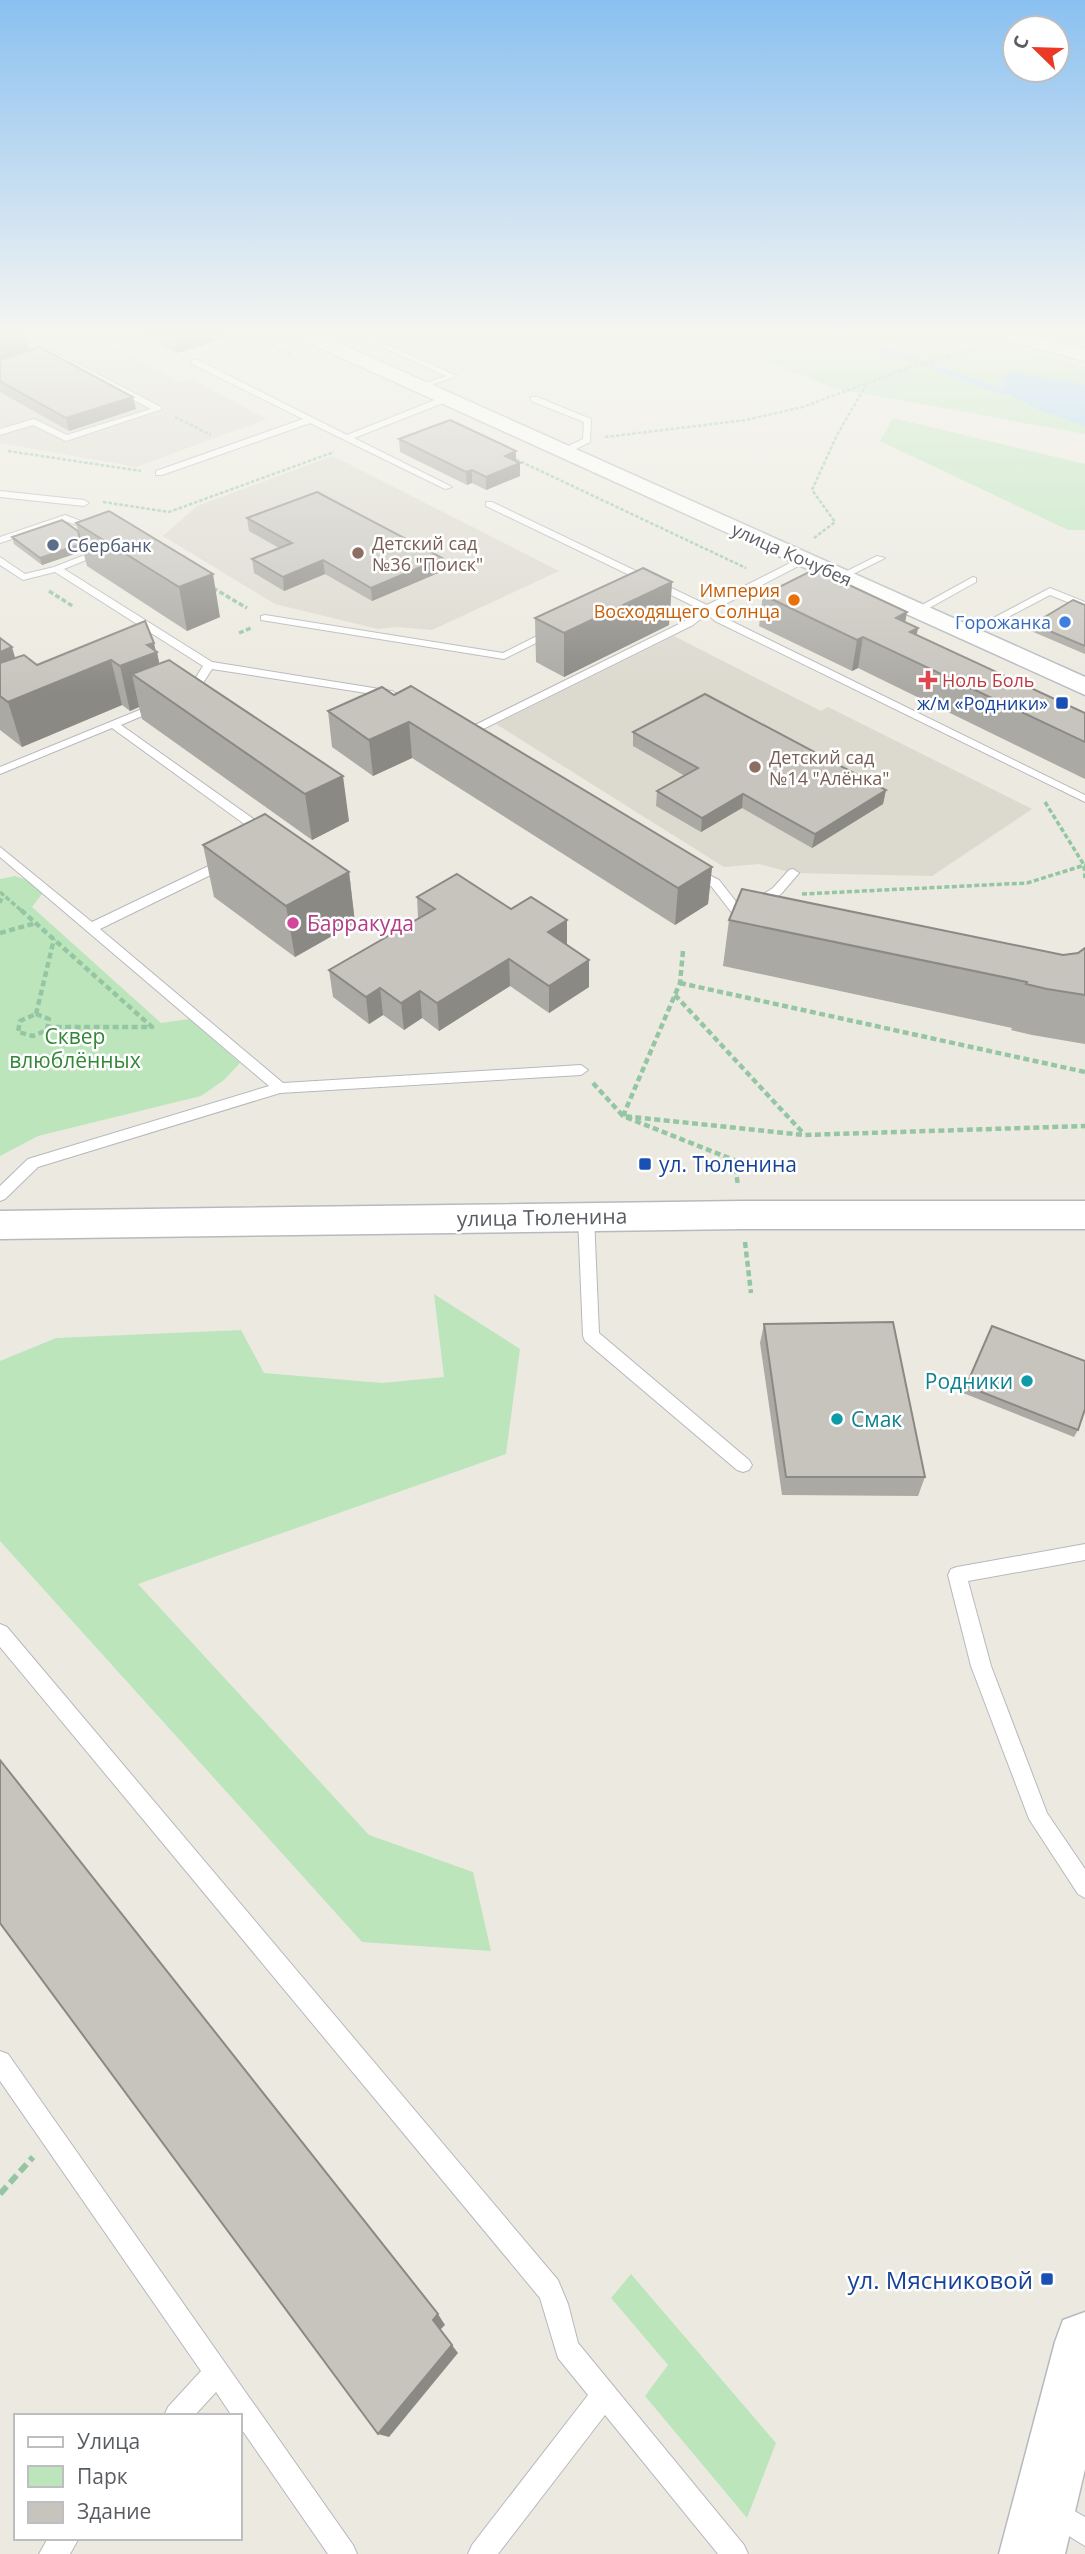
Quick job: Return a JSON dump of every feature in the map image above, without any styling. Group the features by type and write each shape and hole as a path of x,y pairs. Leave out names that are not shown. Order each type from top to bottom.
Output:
{"street":[{"name":"улица Кочубея","path":"573,454 808,550 842,576 1085,687"},
{"name":"улица Тюленина","path":"0,1225 586,1217 1085,1215"},
{"path":"1054,2531 1085,2342"}],"lane":[{"path":"159,473 212,454"},
{"path":"381,454 448,487"},
{"path":"0,494 85,503"},
{"path":"489,505 648,586 707,609 719,619 1085,799"},
{"path":"0,540 65,518 105,531"},
{"path":"0,560 23,577 57,569 110,549"},
{"path":"473,741 461,734 529,704 689,623 707,609 766,578 808,550"},
{"path":"842,576 880,558"},
{"path":"57,569 209,665 408,697"},
{"path":"918,610 973,580"},
{"path":"970,633 1050,591 1085,606"},
{"path":"265,618 504,656 565,626"},
{"path":"0,771 192,692 209,665"},
{"path":"113,724 274,840 261,846"},
{"path":"0,851 280,1088"},
{"path":"91,928 237,857"},
{"path":"678,862 715,883 740,915 776,891 793,873"},
{"path":"0,1195 33,1163 280,1088 581,1070"},
{"path":"586,1217 591,1336 743,1465"},
{"path":"1085,1552 957,1575 981,1666 1039,1819 1085,1887"},
{"path":"0,1633 549,2289 556,2304 567,2350 735,2554"},
{"path":"0,2062 344,2554"},
{"path":"179,2414 217,2372"},
{"path":"481,2554 604,2395"},
{"path":"52,2554 64,2540"}],"path":[{"path":"29,454 159,473"},
{"path":"85,503 96,501 169,512 327,454"},
{"path":"505,454 766,578"},
{"path":"808,550 835,522 812,490 828,454"},
{"path":"209,585 265,618"},
{"path":"47,590 80,610"},
{"path":"1010,762 1049,806 1084,865 1085,878"},
{"path":"776,891 801,894 1027,883 1084,865"},
{"path":"0,903 1,893"},
{"path":"1,893 152,1027 49,1027"},
{"path":"0,933 36,923"},
{"path":"36,1014 54,939"},
{"path":"623,1116 680,983 683,951"},
{"path":"680,983 1085,1072"},
{"path":"675,995 804,1135"},
{"path":"36,1014 49,1019 49,1027 43,1033 33,1036 18,1032 20,1021 36,1014"},
{"path":"581,1070 623,1116 734,1160"},
{"path":"623,1116 804,1135 1085,1125"}],"shaded area":[{"path":"63,454 171,454 136,467"},
{"name":"Детский сад №36 \"Поиск\"","path":"333,456 559,571 432,630 396,627 378,629 275,604 163,536 197,506"},
{"name":"Детский сад №14 \"Алёнка\"","path":"674,636 821,711 828,707 1032,809 932,876 793,873 759,864 724,867 496,724"}],"green space":[{"path":"908,454 1044,454 1085,464 1085,530 1068,530"},
{"name":"Сквер влюблённых","path":"15,876 34,882 42,894 32,907 161,1023 189,1019 240,1063 224,1080 201,1096 38,1136 0,1156 0,879"},
{"path":"434,1294 520,1349 506,1454 138,1584 369,1835 473,1872 491,1951 362,1942 0,1541 0,1361 56,1338 241,1330 264,1373 382,1383 444,1377"},
{"path":"631,2274 776,2443 747,2518 645,2396 668,2365 611,2298"}],"building":[{"path":"430,454 509,454 505,456 520,463 486,477 472,470 466,472"},
{"path":"317,492 442,558 371,588 323,560 283,577 252,559 292,543 247,518"},
{"path":"109,511 213,574 179,587 76,523"},
{"name":"Сбербанк","path":"62,520 78,531 81,544 40,558 12,537"},
{"path":"643,568 672,582 564,633 535,618"},
{"path":"815,569 907,612 896,618 918,628 910,632 1085,713 1085,742 863,637 857,640 763,595"},
{"name":"Горожанка","path":"1073,600 1085,605 1085,646 1033,624"},
{"path":"145,621 154,643 147,645 157,652 120,666 111,660 8,702 0,696 0,663 24,655 37,665"},
{"path":"0,638 12,647 0,652"},
{"path":"169,660 343,776 305,794 132,674"},
{"path":"411,686 712,867 678,888 409,722 369,740 328,711 382,687 394,695"},
{"path":"705,694 886,790 815,834 743,794 702,818 657,791 698,768 633,732"},
{"path":"265,814 349,872 286,906 203,845"},
{"path":"457,874 511,909 531,897 567,920 548,932 589,960 549,986 509,959 437,1003 420,991 401,1003 380,988 366,997 329,970 435,909 417,897"},
{"path":"742,889 1063,955 1078,953 1085,948 1085,995 729,920"},
{"name":"Смак","path":"893,1322 925,1477 786,1477 764,1324"},
{"name":"Родники","path":"992,1326 1085,1361 1085,1409 1078,1430 966,1386"},
{"path":"0,1760 438,2314 433,2320 452,2345 378,2434 0,1923"}],"place":[{"name":"Сбербанк","path":"53,545"},
{"name":"Детский сад №36 \"Поиск\"","path":"358,553"},
{"name":"Империя Восходящего Солнца","path":"794,600"},
{"name":"Горожанка","path":"1065,622"},
{"name":"Ноль Боль","path":"928,680"},
{"name":"ж/м «Родники»","path":"1062,703"},
{"name":"Детский сад №14 \"Алёнка\"","path":"755,767"},
{"name":"Барракуда","path":"293,923"},
{"name":"ул. Тюленина","path":"645,1164"},
{"name":"Родники","path":"1027,1381"},
{"name":"Смак","path":"837,1419"},
{"name":"ул. Мясниковой","path":"1047,2279"}]}
